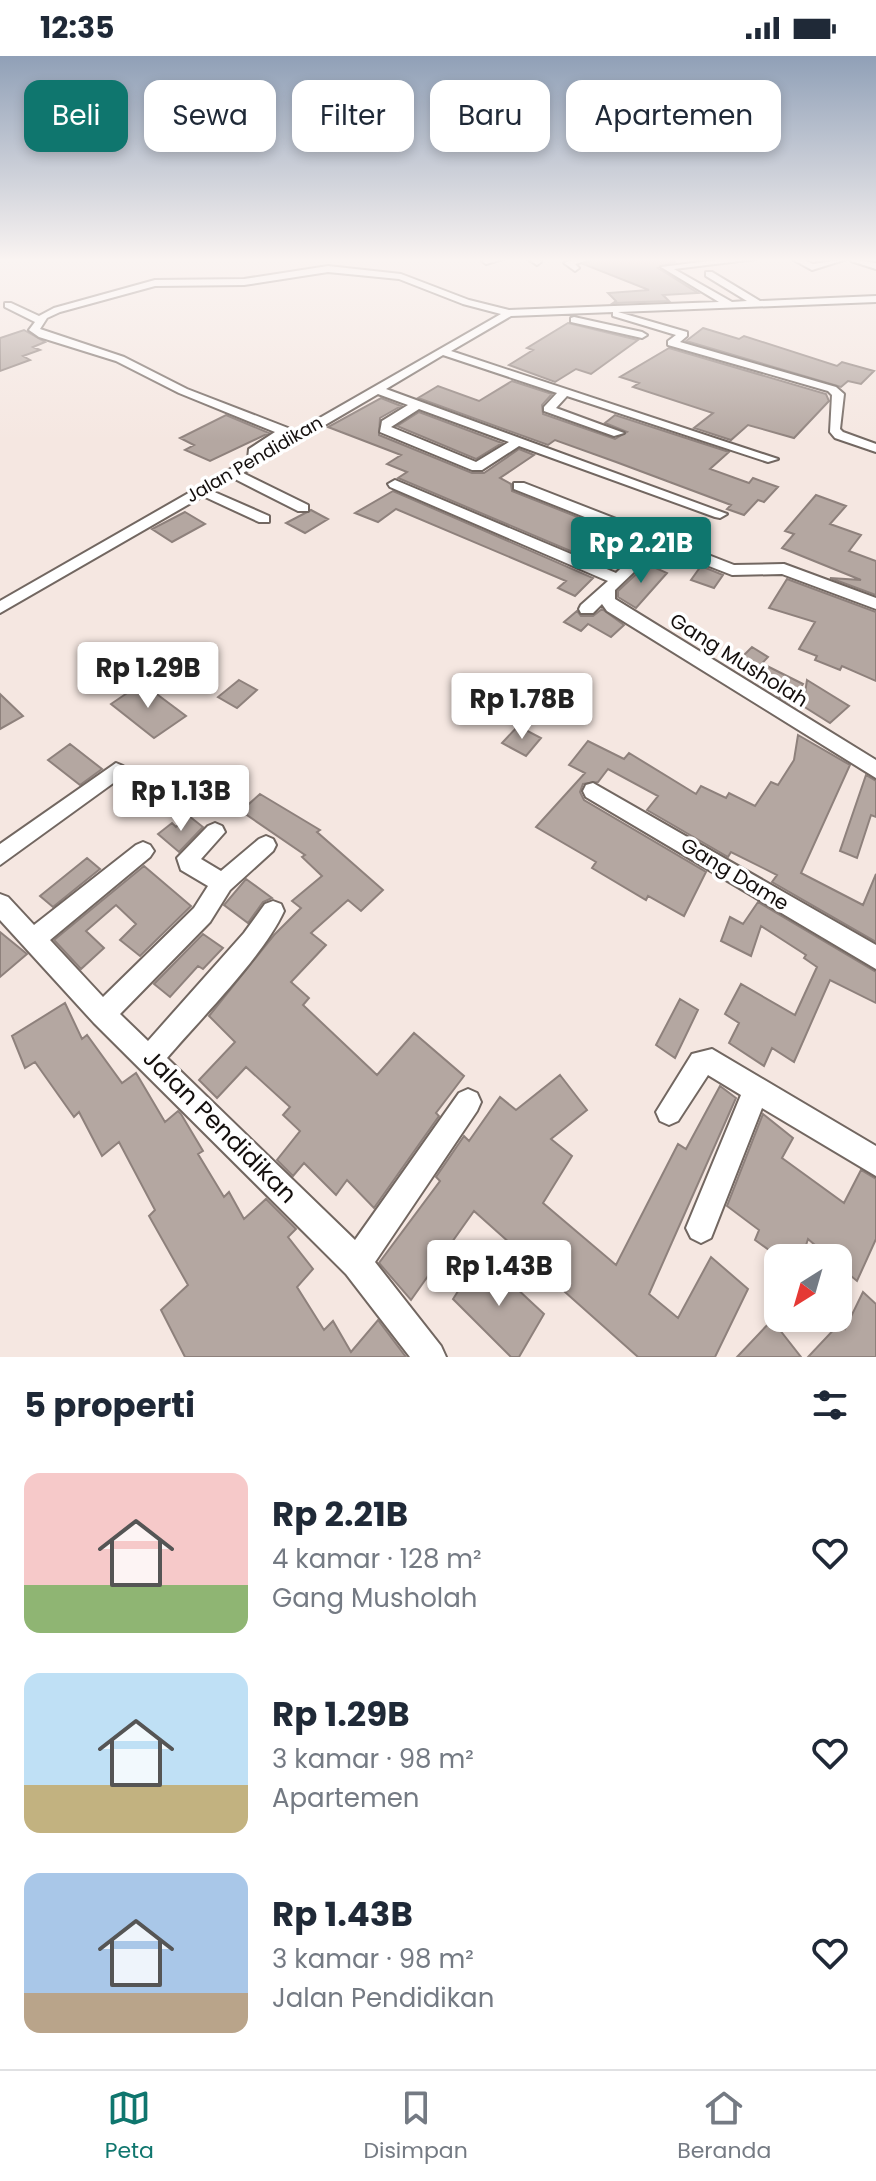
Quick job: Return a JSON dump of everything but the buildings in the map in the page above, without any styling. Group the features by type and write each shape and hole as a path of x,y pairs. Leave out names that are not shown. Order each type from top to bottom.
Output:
{"street":[{"path":"39,320 34,330 43,335 120,359 183,391 284,431 253,452 254,458"},
{"name":"Jalan Pendidikan","path":"0,608 497,320"},
{"path":"574,320 672,343 832,389 838,394 834,429 839,435 876,448"},
{"path":"633,320 683,334 672,343"},
{"path":"440,351 772,459"},
{"path":"375,389 720,514"},
{"path":"565,391 548,409 618,433"},
{"path":"418,404 386,424 384,429 477,467 518,441"},
{"path":"231,472 303,508"},
{"path":"395,484 614,586"},
{"path":"519,486 656,543 732,570 784,569 876,604"},
{"path":"200,490 264,519"},
{"path":"587,609 656,543"},
{"name":"Gang Musholah","path":"614,586 607,600 613,607 876,770"},
{"path":"0,856 116,771"},
{"name":"Gang Dame","path":"593,791 876,958"},
{"path":"215,832 188,858 189,863 222,883"},
{"path":"103,1014 202,915 222,883 266,845"},
{"path":"34,939 143,851"},
{"name":"Jalan Pendidikan","path":"0,904 103,1014 151,1057 357,1263 430,1357"},
{"path":"151,1057 252,941 273,911"},
{"path":"669,1112 695,1069 706,1062 757,1088 876,1162"},
{"path":"701,1228 757,1088"},
{"path":"357,1263 468,1102"}]}
